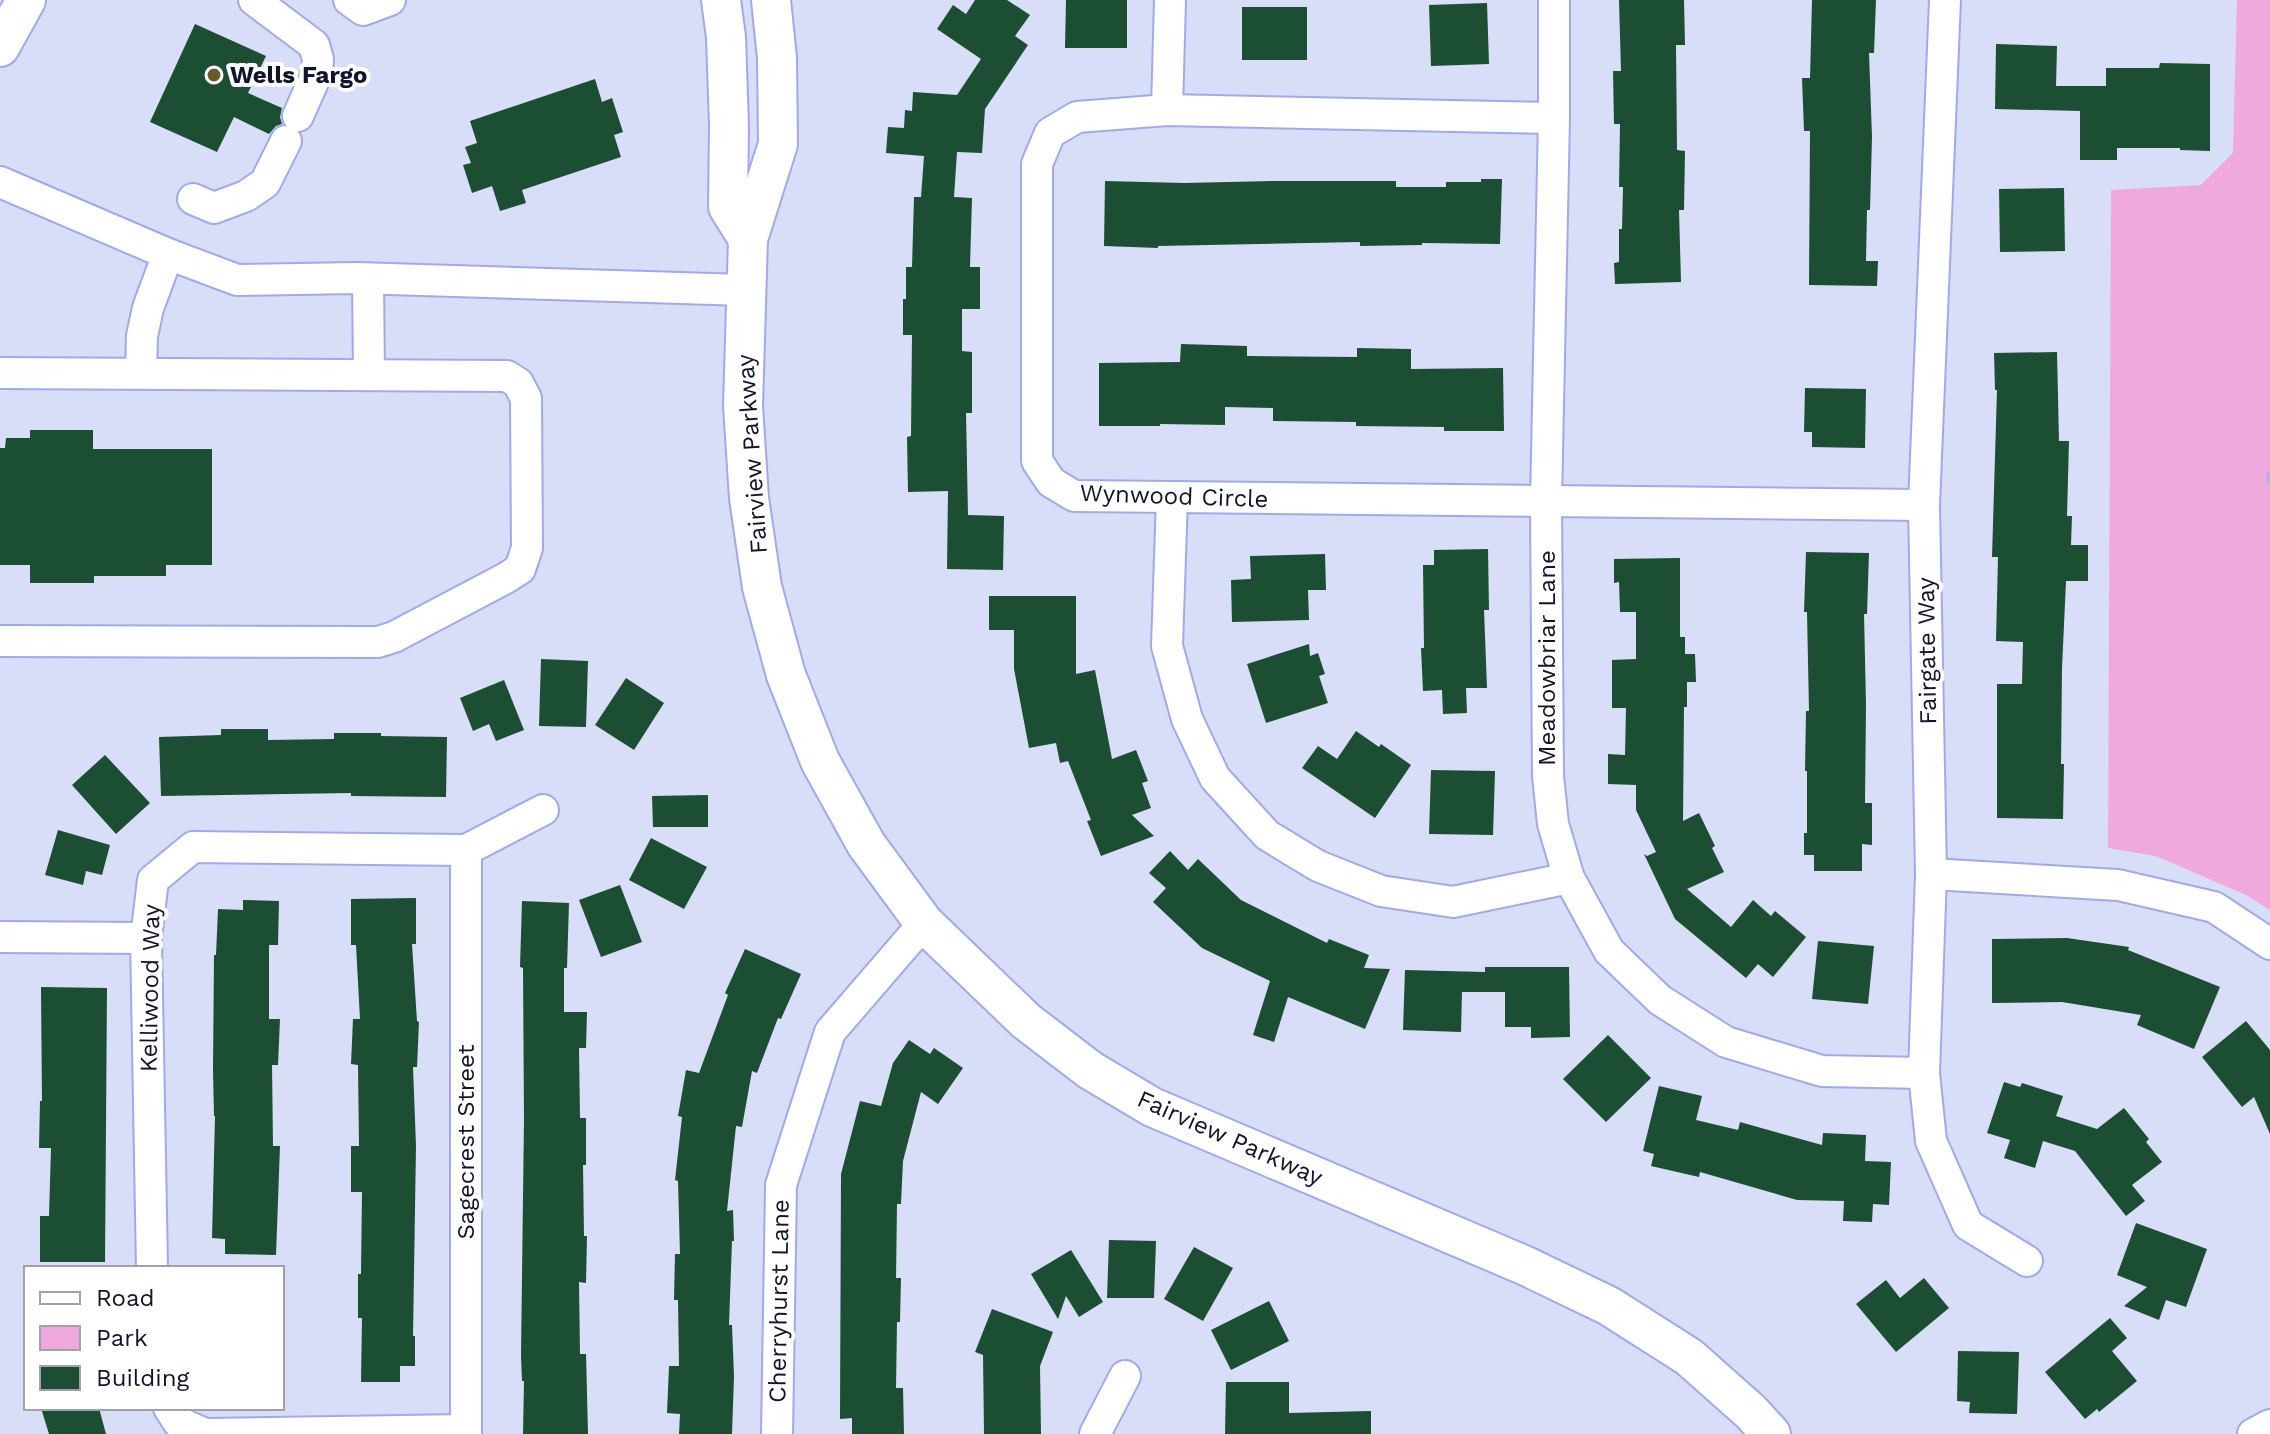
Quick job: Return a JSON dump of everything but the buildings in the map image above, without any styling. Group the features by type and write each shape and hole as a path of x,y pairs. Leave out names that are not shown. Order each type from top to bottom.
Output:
{"main road":[{"path":"0,47 26,0"},
{"path":"721,0 729,111 728,207 748,239"},
{"name":"Fairview Parkway","path":"771,0 777,58 778,144 748,239 743,406 749,498 762,587 786,675 820,761 866,844 924,923 1026,1021 1103,1077 1152,1107 1526,1266 1609,1306 1689,1357 1771,1434"}],"street":[{"path":"193,199 214,208 246,196 265,183 317,73 318,59 314,45 254,0"},
{"path":"349,0 363,10 390,0"},
{"path":"1167,110 1170,0"},
{"name":"Meadowbriar Lane","path":"1554,0 1546,502 1548,776 1553,824 1569,878 1609,951 1660,1000 1726,1042 1822,1071 1924,1073"},
{"name":"Fairgate Way","path":"1945,0 1924,505 1931,874 1924,1073 1931,1141 1968,1225 2027,1261"},
{"name":"Wynwood Circle","path":"1554,118 1167,110 1077,117 1050,133 1037,164 1037,461 1051,482 1074,496 1924,505"},
{"path":"0,182 237,280 368,279 746,290"},
{"path":"141,373 142,336 148,308 168,254"},
{"path":"368,279 369,375"},
{"path":"0,373 507,376 518,383 526,398 527,548 520,569 394,637 378,642 0,641"},
{"path":"1172,498 1167,646 1187,719 1215,778 1267,835 1318,866 1381,891 1453,902 1569,878"},
{"name":"Kelliwood Way","path":"152,1266 146,938 153,880 193,847 466,850 543,810"},
{"name":"Sagecrest Street","path":"466,850 466,1432"},
{"path":"1931,874 2118,885 2214,907 2270,944"},
{"name":"Cherryhurst Lane","path":"777,1434 781,1185 830,1032 924,923"},
{"path":"0,937 146,938"},
{"path":"1095,1434 1125,1376"},
{"path":"170,1410 178,1422 205,1434 466,1432"},
{"path":"2253,1434 2270,1425"}],"green space":[{"path":"2237,0 2270,0 2270,910 2246,895 2156,856 2108,848 2111,190 2201,185 2233,153"}],"place":[{"name":"Wells Fargo","path":"214,75"}]}
